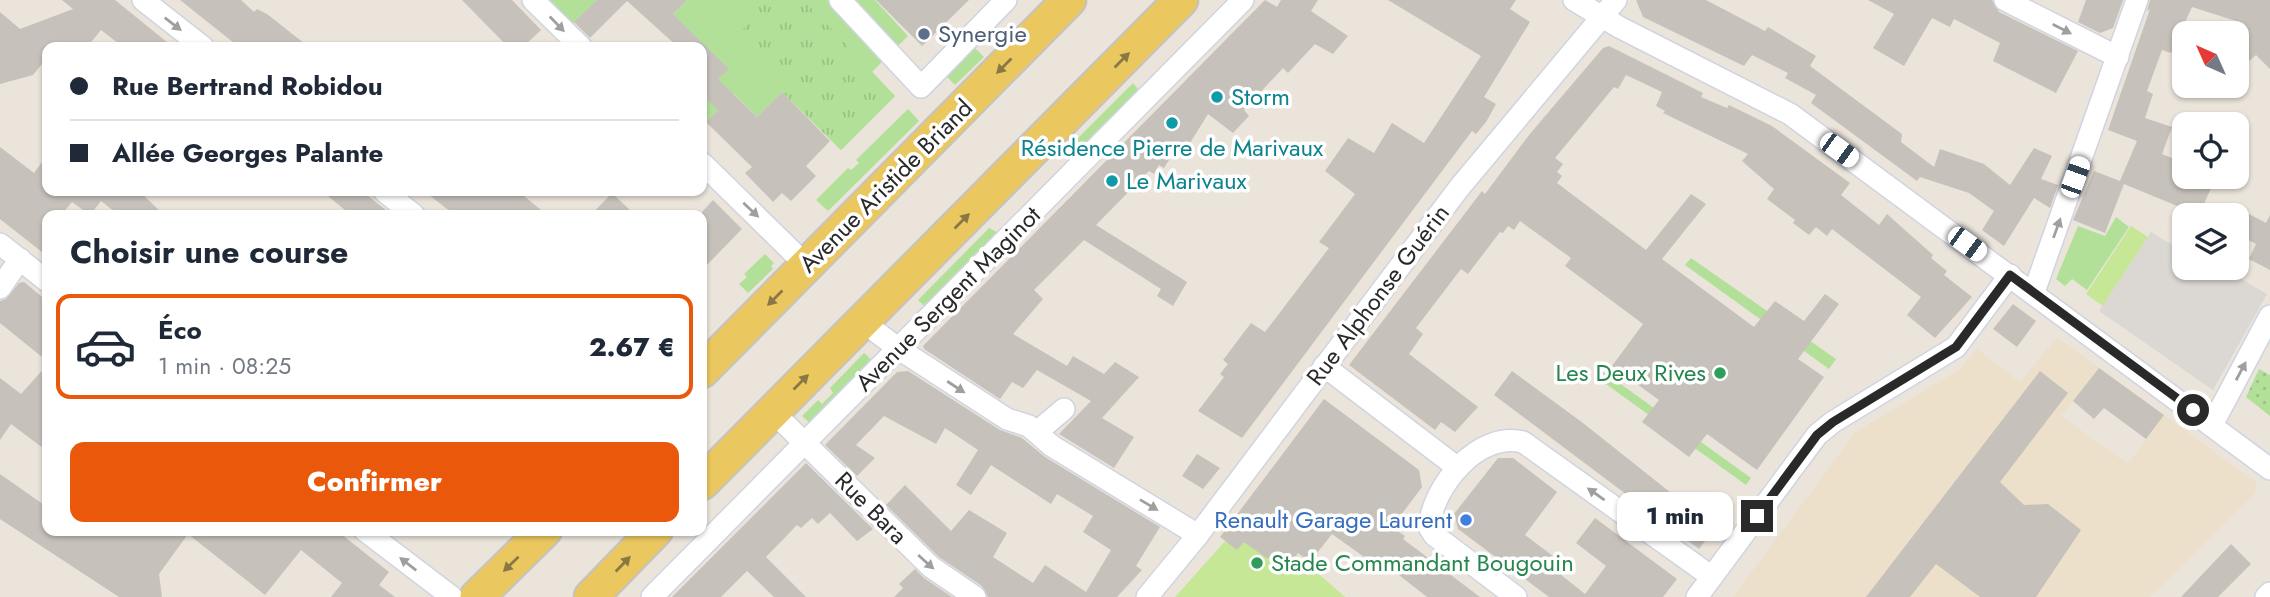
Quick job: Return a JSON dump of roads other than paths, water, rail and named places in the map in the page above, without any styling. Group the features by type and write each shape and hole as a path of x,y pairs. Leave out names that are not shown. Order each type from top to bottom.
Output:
{"main road":[{"name":"Avenue Aristide Briand","path":"707,366 1069,0"},
{"name":"Avenue Sergent Maginot","path":"707,478 1181,0"},
{"path":"477,597 539,536"},
{"path":"591,597 650,536"}],"street":[{"path":"143,0 197,42"},
{"path":"533,0 576,42"},
{"name":"Avenue Aristide Briand","path":"841,0 921,87 1006,0"},
{"name":"Avenue Sergent Maginot","path":"652,597 1243,0"},
{"path":"1574,0 1790,114 2270,469"},
{"name":"Rue Alphonse Guérin","path":"1147,597 1198,535 1459,188 1616,0"},
{"path":"2005,0 2118,57"},
{"path":"2034,292 2137,0"},
{"path":"707,168 807,266"},
{"path":"389,196 408,210"},
{"path":"0,244 42,277"},
{"path":"0,288 20,259"},
{"path":"1697,597 1817,435 1833,422 1956,347 2010,275"},
{"path":"2212,425 2270,316"},
{"path":"862,321 899,349 1007,419 1022,422 1052,446 1198,535"},
{"path":"1324,366 1458,468"},
{"path":"1037,432 1064,409"},
{"name":"Rue Bara","path":"772,411 931,567 975,597"},
{"path":"1516,597 1434,535 1429,527 1440,497 1468,455 1483,446 1511,439 1523,442 1712,577"},
{"path":"373,536 452,597"},
{"path":"2266,597 2270,593"}],"place":[{"name":"Synergie","path":"924,34"},
{"name":"Storm","path":"1217,97"},
{"name":"Résidence Pierre de Marivaux","path":"1172,123"},
{"name":"Le Marivaux","path":"1112,181"},
{"name":"Les Deux Rives","path":"1720,373"},
{"name":"Renault Garage Laurent","path":"1466,520"},
{"name":"Stade Commandant Bougouin","path":"1257,563"}]}
